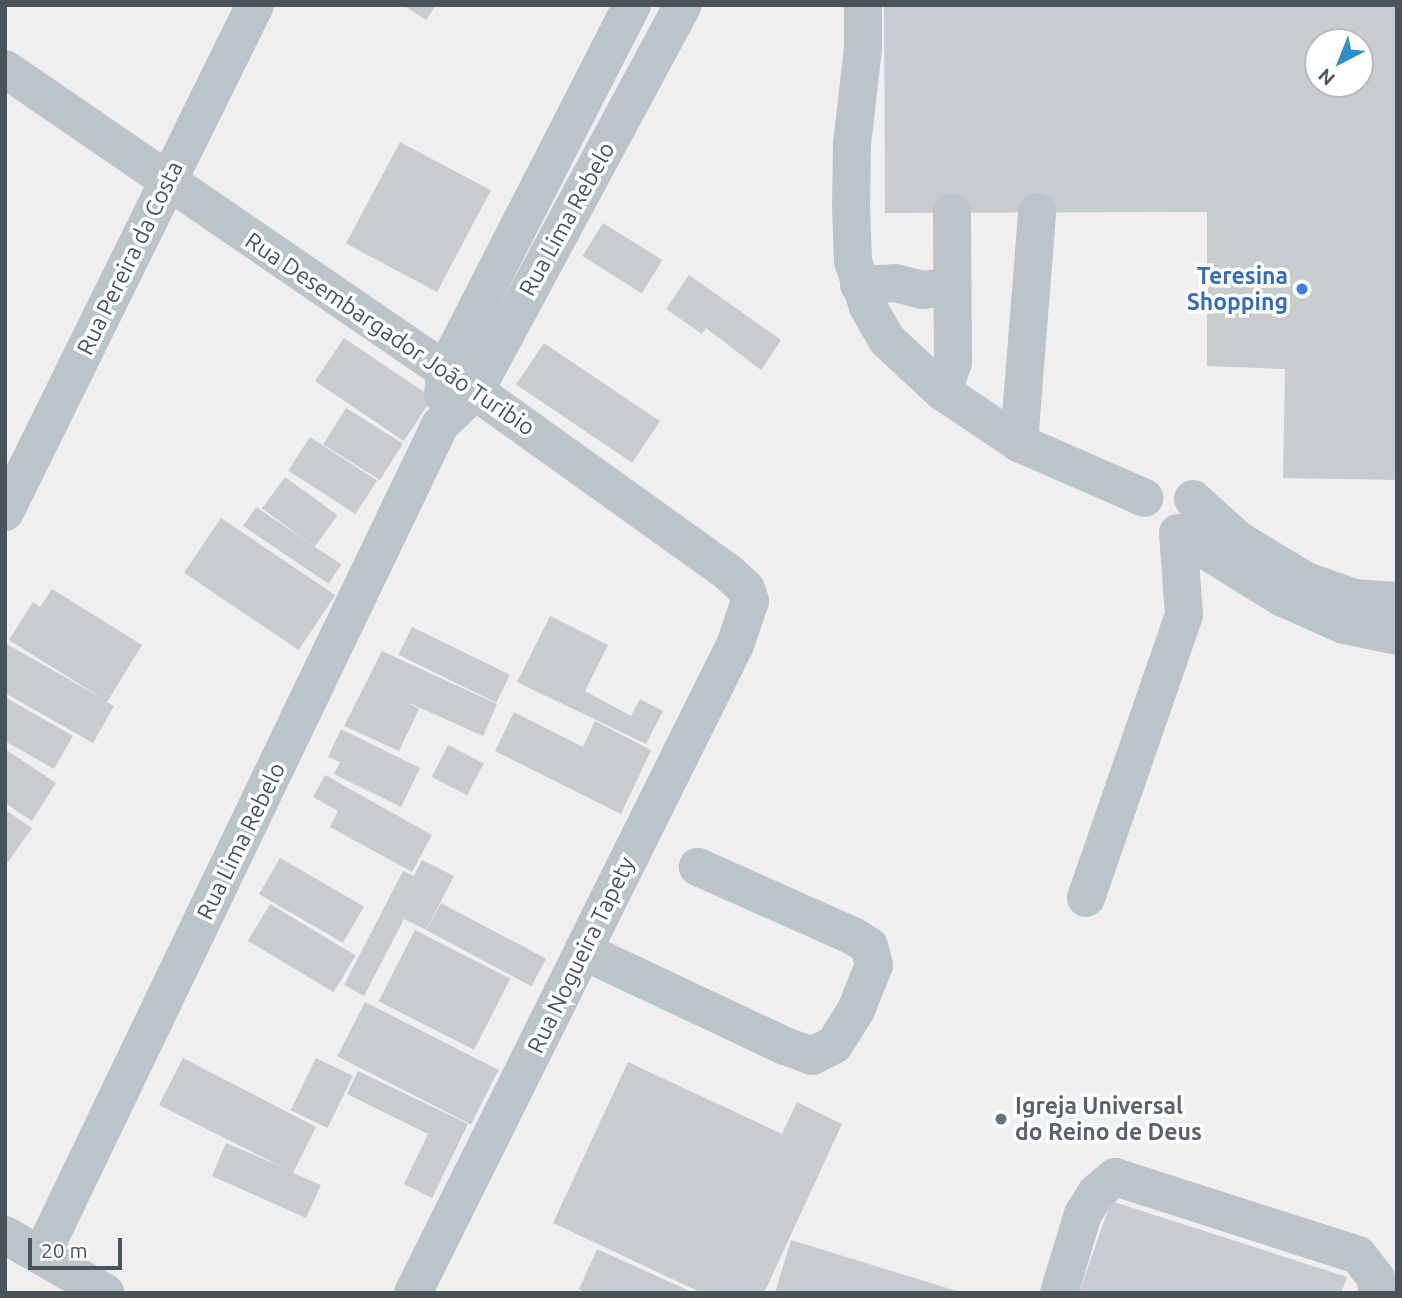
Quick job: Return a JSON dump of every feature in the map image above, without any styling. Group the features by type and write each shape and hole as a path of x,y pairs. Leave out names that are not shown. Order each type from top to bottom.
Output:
{"street":[{"name":"Rua Pereira da Costa","path":"5,512 255,5"},
{"name":"Rua Lima Rebelo","path":"41,1256 440,425 632,5"},
{"name":"Rua Lima Rebelo","path":"460,381 683,5"},
{"path":"863,5 863,48 852,144 853,261 859,285 887,340 943,392 1019,443 1145,498 1159,484 1169,482 1179,485 1186,516 1184,615 1086,898"},
{"name":"Rua Desembargador João Turibio","path":"5,69 460,381 729,573 746,590 750,601 747,617"},
{"path":"943,392 954,362 952,212"},
{"path":"1019,443 1037,212"},
{"path":"859,285 895,283 923,290 953,286"},
{"path":"1186,516 1238,540 1306,581 1354,598 1397,601"},
{"path":"1186,516 1283,598 1344,625 1397,636"},
{"name":"Rua Nogueira Tapety","path":"413,1293 747,617"},
{"path":"583,951 785,1046 812,1056 834,1045 856,1010 874,965 869,946 853,936 698,867"},
{"path":"1059,1293 1083,1214 1096,1193 1115,1177 1358,1255 1376,1278 1377,1293"},
{"path":"5,1235 106,1293"}],"building":[{"path":"403,5 436,5 426,20"},
{"name":"Teresina Shopping","path":"884,5 1397,5 1397,480 1283,478 1285,369 1207,366 1207,212 885,213"},
{"path":"400,142 491,190 437,292 346,244"},
{"path":"603,223 662,260 642,293 582,256"},
{"path":"689,275 781,340 761,370 706,328 702,334 666,309"},
{"path":"344,338 433,398 404,441 315,381"},
{"path":"544,343 660,421 632,463 516,384"},
{"path":"346,408 403,444 380,480 323,444"},
{"path":"310,437 377,481 355,514 288,471"},
{"path":"285,477 338,515 315,547 262,509"},
{"path":"256,507 341,565 329,584 243,526"},
{"path":"221,518 335,595 299,650 184,573"},
{"path":"52,589 142,645 107,702 114,706 93,743 5,693 5,643 105,700 9,640 33,602 40,607"},
{"path":"550,616 608,645 585,691 631,716 640,699 663,711 646,744 517,682"},
{"path":"412,627 510,675 496,703 398,655"},
{"path":"382,651 497,704 483,736 407,702 419,709 399,751 344,726"},
{"path":"5,697 73,736 54,769 5,741"},
{"path":"514,712 583,747 595,721 651,750 621,814 495,751"},
{"path":"341,729 420,768 401,807 334,774 340,762 328,757"},
{"path":"448,745 484,763 467,795 432,777"},
{"path":"5,749 56,783 32,821 5,803"},
{"path":"325,775 432,835 412,872 330,827 338,811 313,797"},
{"path":"5,810 32,828 8,862 5,860"},
{"path":"280,858 364,906 343,943 259,894"},
{"path":"422,860 454,876 426,930 404,919 364,996 344,985 403,871 414,876"},
{"path":"441,903 546,959 532,986 426,930"},
{"path":"270,904 356,956 334,992 248,941"},
{"path":"415,930 510,979 474,1050 379,1001"},
{"path":"365,1002 499,1070 471,1124 337,1056"},
{"path":"183,1058 316,1127 293,1173 321,1185 306,1218 212,1176 226,1143 282,1167 159,1105"},
{"path":"316,1058 353,1076 327,1128 291,1110"},
{"path":"628,1062 782,1134 797,1102 842,1124 764,1293 702,1293 553,1223"},
{"path":"358,1071 468,1124 432,1198 404,1184 428,1134 347,1094"},
{"path":"1111,1201 1347,1277 1341,1293 1079,1293"},
{"path":"791,1240 960,1292 960,1293 775,1293"},
{"path":"597,1249 694,1293 586,1293 579,1289"}],"place":[{"name":"Teresina Shopping","path":"1302,289"},
{"name":"Igreja Universal do Reino de Deus","path":"1001,1119"}]}
